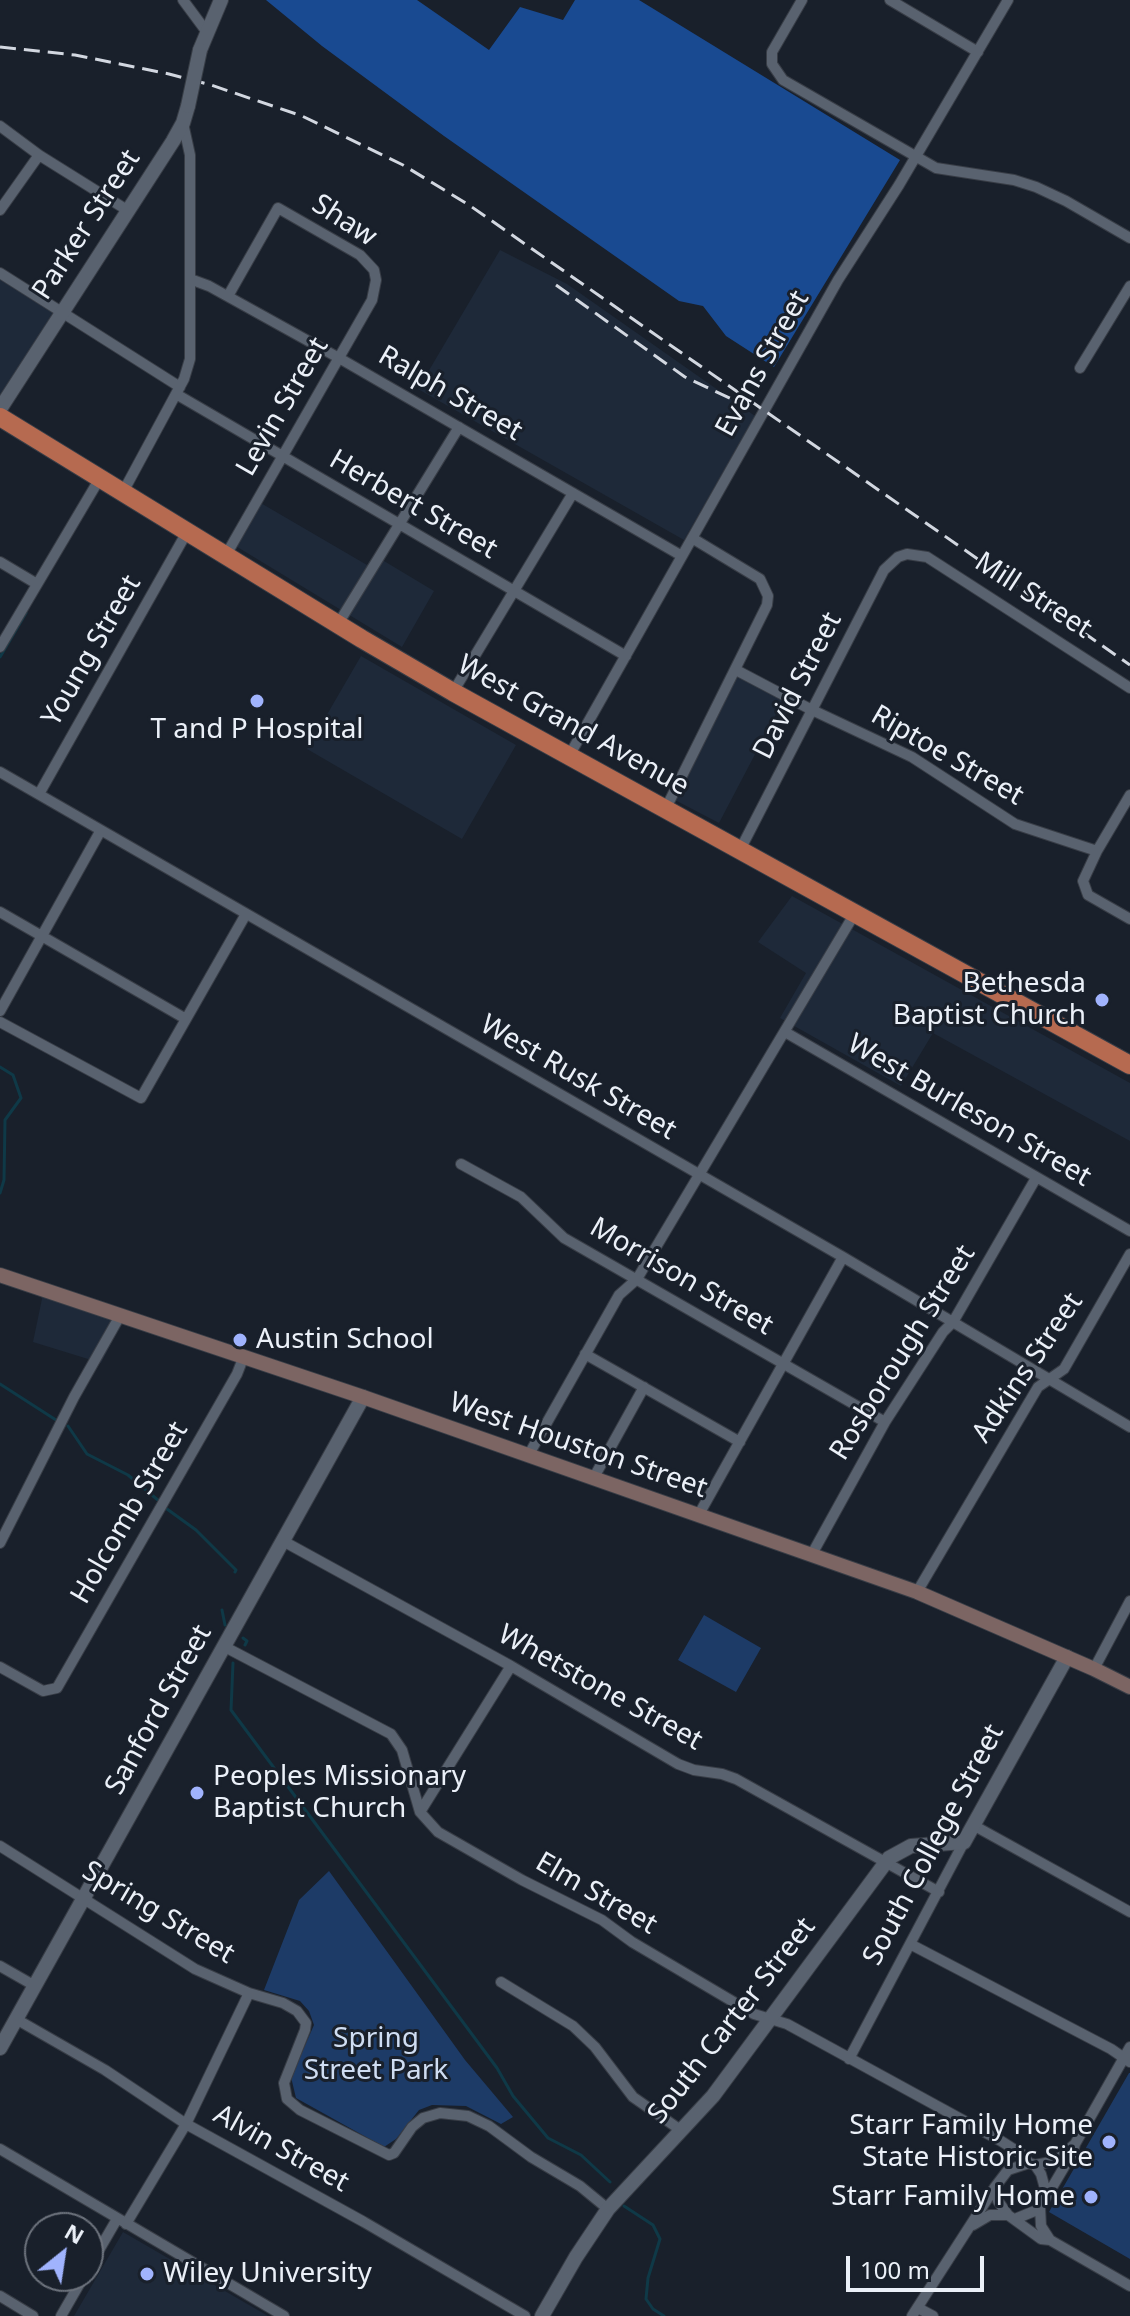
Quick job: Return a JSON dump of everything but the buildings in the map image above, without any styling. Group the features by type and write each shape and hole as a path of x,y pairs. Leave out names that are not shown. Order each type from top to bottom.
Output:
{"highway":[{"name":"West Grand Avenue","path":"0,417 453,692 1129,1061"}],"main road":[{"name":"West Houston Street","path":"0,1275 363,1397 917,1592 1130,1687"}],"street":[{"path":"183,0 206,31"},
{"name":"Parker Street","path":"0,409 183,123 200,50 221,0"},
{"path":"802,0 775,45 772,64 783,80 915,158 946,171 1014,180 1036,187 1130,238"},
{"path":"890,0 978,52"},
{"name":"Evans Street","path":"569,756 838,280 915,158 1008,0"},
{"path":"123,492 188,369 191,349 190,155 183,123"},
{"path":"0,126 39,155 127,210"},
{"path":"0,210 39,155"},
{"name":"Shaw","path":"228,296 278,208 360,255 368,262 376,280"},
{"name":"Herbert Street","path":"0,273 281,457 626,656"},
{"name":"Ralph Street","path":"190,279 228,296 339,358 682,556"},
{"name":"Levin Street","path":"226,555 372,300 376,280"},
{"path":"1080,368 1130,286"},
{"path":"338,624 459,427"},
{"path":"0,647 100,478"},
{"path":"453,692 573,493"},
{"name":"Young Street","path":"39,794 187,532"},
{"path":"665,810 764,613 768,596 765,587 753,573 692,538"},
{"name":"Mill Street","path":"907,554 927,557 1130,688"},
{"name":"David Street","path":"740,850 884,570 890,562 907,554"},
{"path":"0,562 37,584"},
{"name":"Riptoe Street","path":"736,670 912,757 1015,824 1097,851"},
{"name":"West Rusk Street","path":"0,772 843,1257 1130,1427"},
{"path":"1130,795 1083,881 1085,891 1092,898 1130,919"},
{"path":"0,1011 101,830"},
{"path":"0,912 186,1019"},
{"path":"528,1456 619,1295 637,1279 855,913"},
{"path":"0,1022 141,1098 246,914"},
{"name":"West Burleson Street","path":"785,1032 1130,1231"},
{"name":"Morrison Street","path":"461,1164 515,1192 557,1233 885,1422"},
{"name":"Rosborough Street","path":"812,1554 885,1422 943,1332 953,1322 1036,1178"},
{"name":"Adkins Street","path":"917,1592 1038,1387 1064,1369 1130,1254"},
{"path":"698,1516 843,1257"},
{"path":"0,1543 74,1397 121,1314"},
{"path":"585,1354 740,1442"},
{"name":"Holcomb Street","path":"0,1667 43,1691 53,1690 69,1670 237,1374 244,1356"},
{"path":"593,1479 644,1387"},
{"name":"Sanford Street","path":"0,2048 363,1397"},
{"name":"Whetstone Street","path":"283,1541 511,1666 678,1764 736,1779 939,1892"},
{"path":"1094,1669 1130,1601"},
{"path":"225,1647 391,1734 402,1750 420,1812"},
{"name":"South College Street","path":"849,2059 973,1825 1067,1657"},
{"path":"420,1812 511,1666"},
{"name":"Elm Street","path":"420,1812 446,1837 610,1925 632,1942 754,2014 787,2024 1001,2141 1032,2164"},
{"path":"973,1825 1130,1912"},
{"name":"South Carter Street","path":"542,2316 608,2209 713,2096 885,1863 894,1854 911,1846 964,1842"},
{"name":"Spring Street","path":"0,1846 195,1969 249,1993 291,2006 306,2023 284,2083 287,2099 300,2110 389,2155 423,2118 440,2113 468,2116 495,2130 531,2157 580,2186 608,2209"},
{"path":"910,1944 1127,2060"},
{"path":"0,1966 35,1986"},
{"path":"501,1982 573,2026 595,2047 633,2097 682,2131"},
{"path":"104,2247 186,2124 249,1993"},
{"name":"Alvin Street","path":"16,2019 105,2070 186,2124 364,2222 525,2316"},
{"path":"1004,2173 1015,2166 1056,2161 1075,2144 1127,2060 1130,2047"},
{"path":"933,2316 915,2312 1004,2173 1008,2155 993,2139"},
{"path":"1050,2240 1041,2226 1040,2207 1075,2144"},
{"path":"0,2149 284,2316"},
{"path":"1032,2164 1045,2183 1047,2196"},
{"path":"995,2187 998,2201 1024,2229 1041,2239 1050,2240 1130,2286"},
{"path":"973,2225 990,2215 1012,2217 1040,2207"},
{"path":"61,2316 75,2292"},
{"path":"0,2296 33,2316"}],"shaded area":[{"path":"266,0 417,0 489,50 520,7 563,20 575,0 639,0 900,160 774,367 726,336 703,306 679,301 444,136 322,46"},
{"path":"500,250 567,284 755,416 684,540 418,389"},
{"path":"0,277 54,311 0,397"},
{"path":"259,502 367,565 374,555 434,591 402,647 234,545"},
{"path":"361,656 516,745 462,839 307,749"},
{"path":"738,675 784,699 719,823 673,799"},
{"path":"792,896 1130,1083 1130,1141 933,1033 901,1086 780,1018 806,973 758,942"},
{"path":"43,1294 122,1323 101,1363 33,1342"},
{"name":"Wiley University","path":"123,2232 268,2316 74,2316 88,2292 104,2292 104,2265"}],"green space":[{"path":"704,1615 761,1648 736,1692 678,1660"},
{"name":"Spring Street Park","path":"329,1871 465,2060 513,2117 501,2124 466,2106 432,2105 419,2110 396,2139 384,2147 296,2098 291,2077 314,2025 309,2011 300,2001 264,1990 299,1900"},
{"name":"Starr Family Home State Historic Site","path":"1130,2073 1130,2259 1049,2212"}],"waterway":[{"path":"0,657 26,613"},
{"path":"0,1067 13,1075 21,1098 5,1120 4,1180 0,1193"},
{"path":"0,1384 56,1420"},
{"path":"68,1426 87,1454 128,1475 159,1501"},
{"path":"167,1509 196,1530 235,1572"},
{"path":"222,1610 225,1625"},
{"path":"243,1638 247,1641 245,1645"},
{"path":"233,1663 231,1710 497,2068 513,2096 548,2138 581,2155 610,2182"},
{"path":"624,2206 653,2225 660,2239 648,2278 646,2299 653,2309 664,2316"}],"railway":[{"path":"0,47 75,55 211,85 302,116 403,165 469,205 1130,665"},
{"path":"556,285 685,377 742,404"}],"place":[{"name":"T and P Hospital","path":"257,701"},
{"name":"Bethesda Baptist Church","path":"1102,1000"},
{"name":"Austin School","path":"240,1340"},
{"name":"Peoples Missionary Baptist Church","path":"197,1793"},
{"name":"Starr Family Home State Historic Site","path":"1109,2142"},
{"name":"Starr Family Home","path":"1091,2197"},
{"name":"Wiley University","path":"147,2274"}]}
